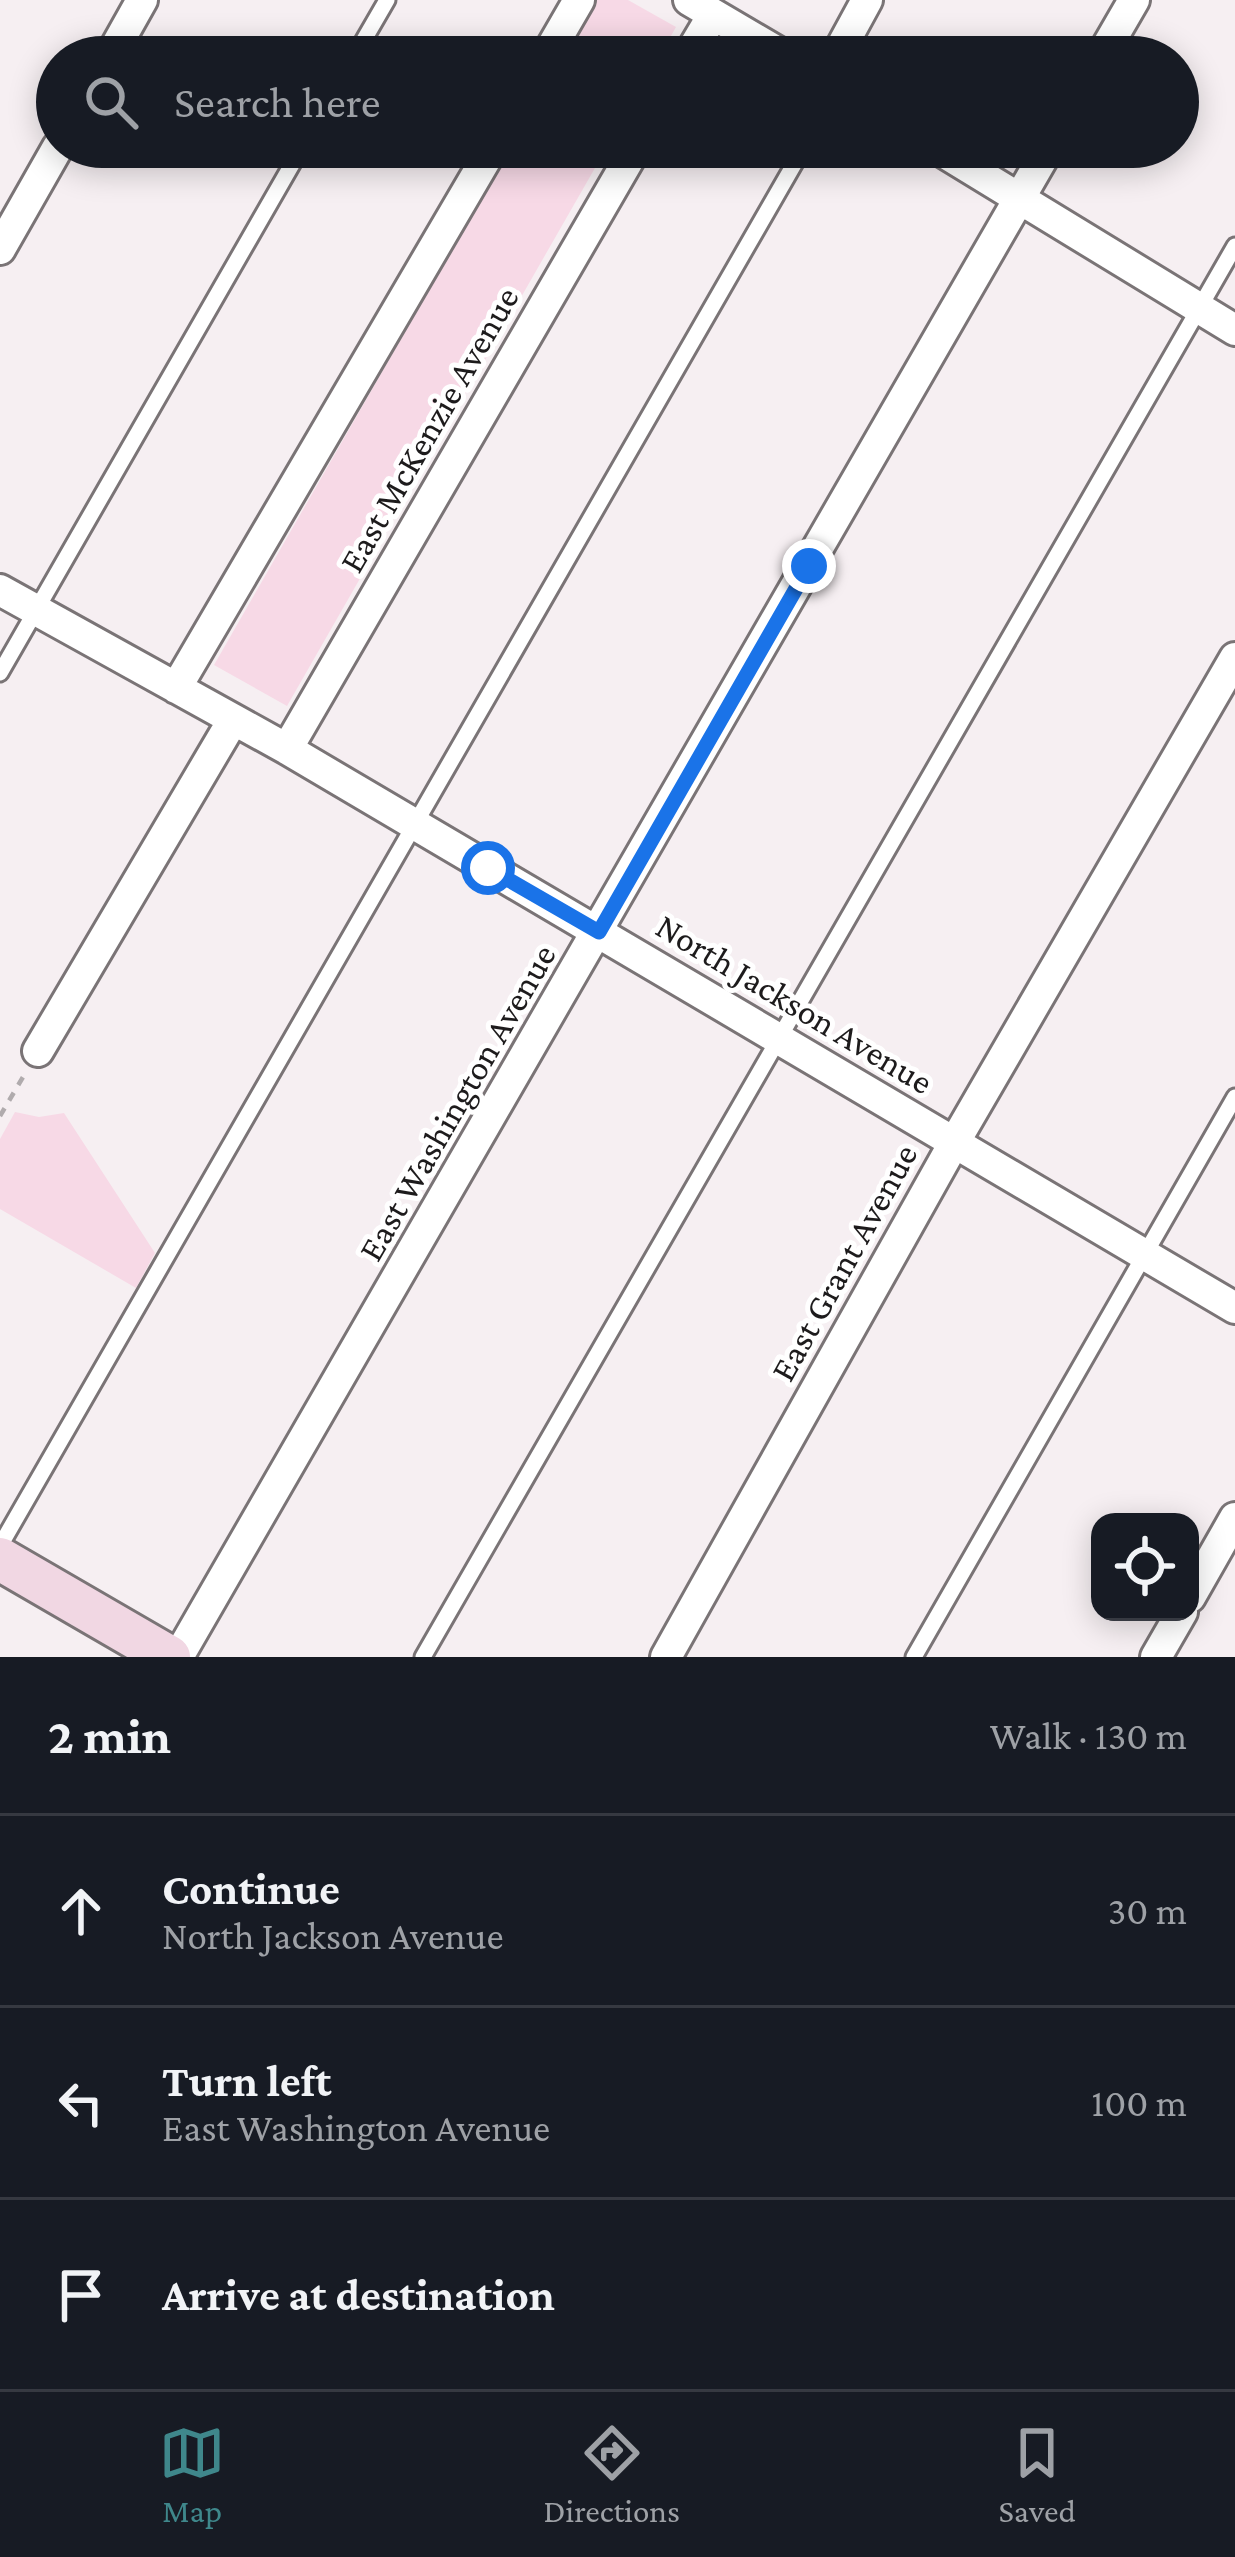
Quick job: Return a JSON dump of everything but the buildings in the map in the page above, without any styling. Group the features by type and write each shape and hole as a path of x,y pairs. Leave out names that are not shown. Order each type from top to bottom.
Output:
{"main road":[{"path":"0,1558 169,1657"}],"street":[{"path":"122,36 142,0"},
{"path":"558,36 579,0"},
{"path":"847,36 867,0"},
{"path":"1113,36 1134,0"},
{"path":"700,7 750,36"},
{"path":"0,249 46,168"},
{"path":"176,688 481,168"},
{"name":"East McKenzie Avenue","path":"287,749 624,168"},
{"path":"968,168 1235,330"},
{"name":"East Washington Avenue","path":"178,1657 1037,168"},
{"name":"North Jackson Avenue","path":"0,590 287,749 1235,1308"},
{"name":"East Grant Avenue","path":"666,1657 954,1143 1235,658"},
{"path":"38,1051 233,720"},
{"path":"1199,1581 1235,1518"},
{"path":"1156,1657 1177,1621"}],"lane":[{"path":"366,36 387,0"},
{"path":"0,674 290,168"},
{"path":"0,1546 792,168"},
{"path":"424,1657 1235,246"},
{"path":"914,1657 1235,1097"}],"path":[{"path":"0,1116 38,1051"}],"shaded area":[{"path":"595,0 628,0 676,27 671,36 575,36"},
{"path":"499,168 595,168 287,706 214,665"},
{"path":"15,1112 39,1117 64,1113 155,1253 136,1288 0,1209 0,1139"}],"route":[{"path":"488,868 599,932 809,566"}]}
